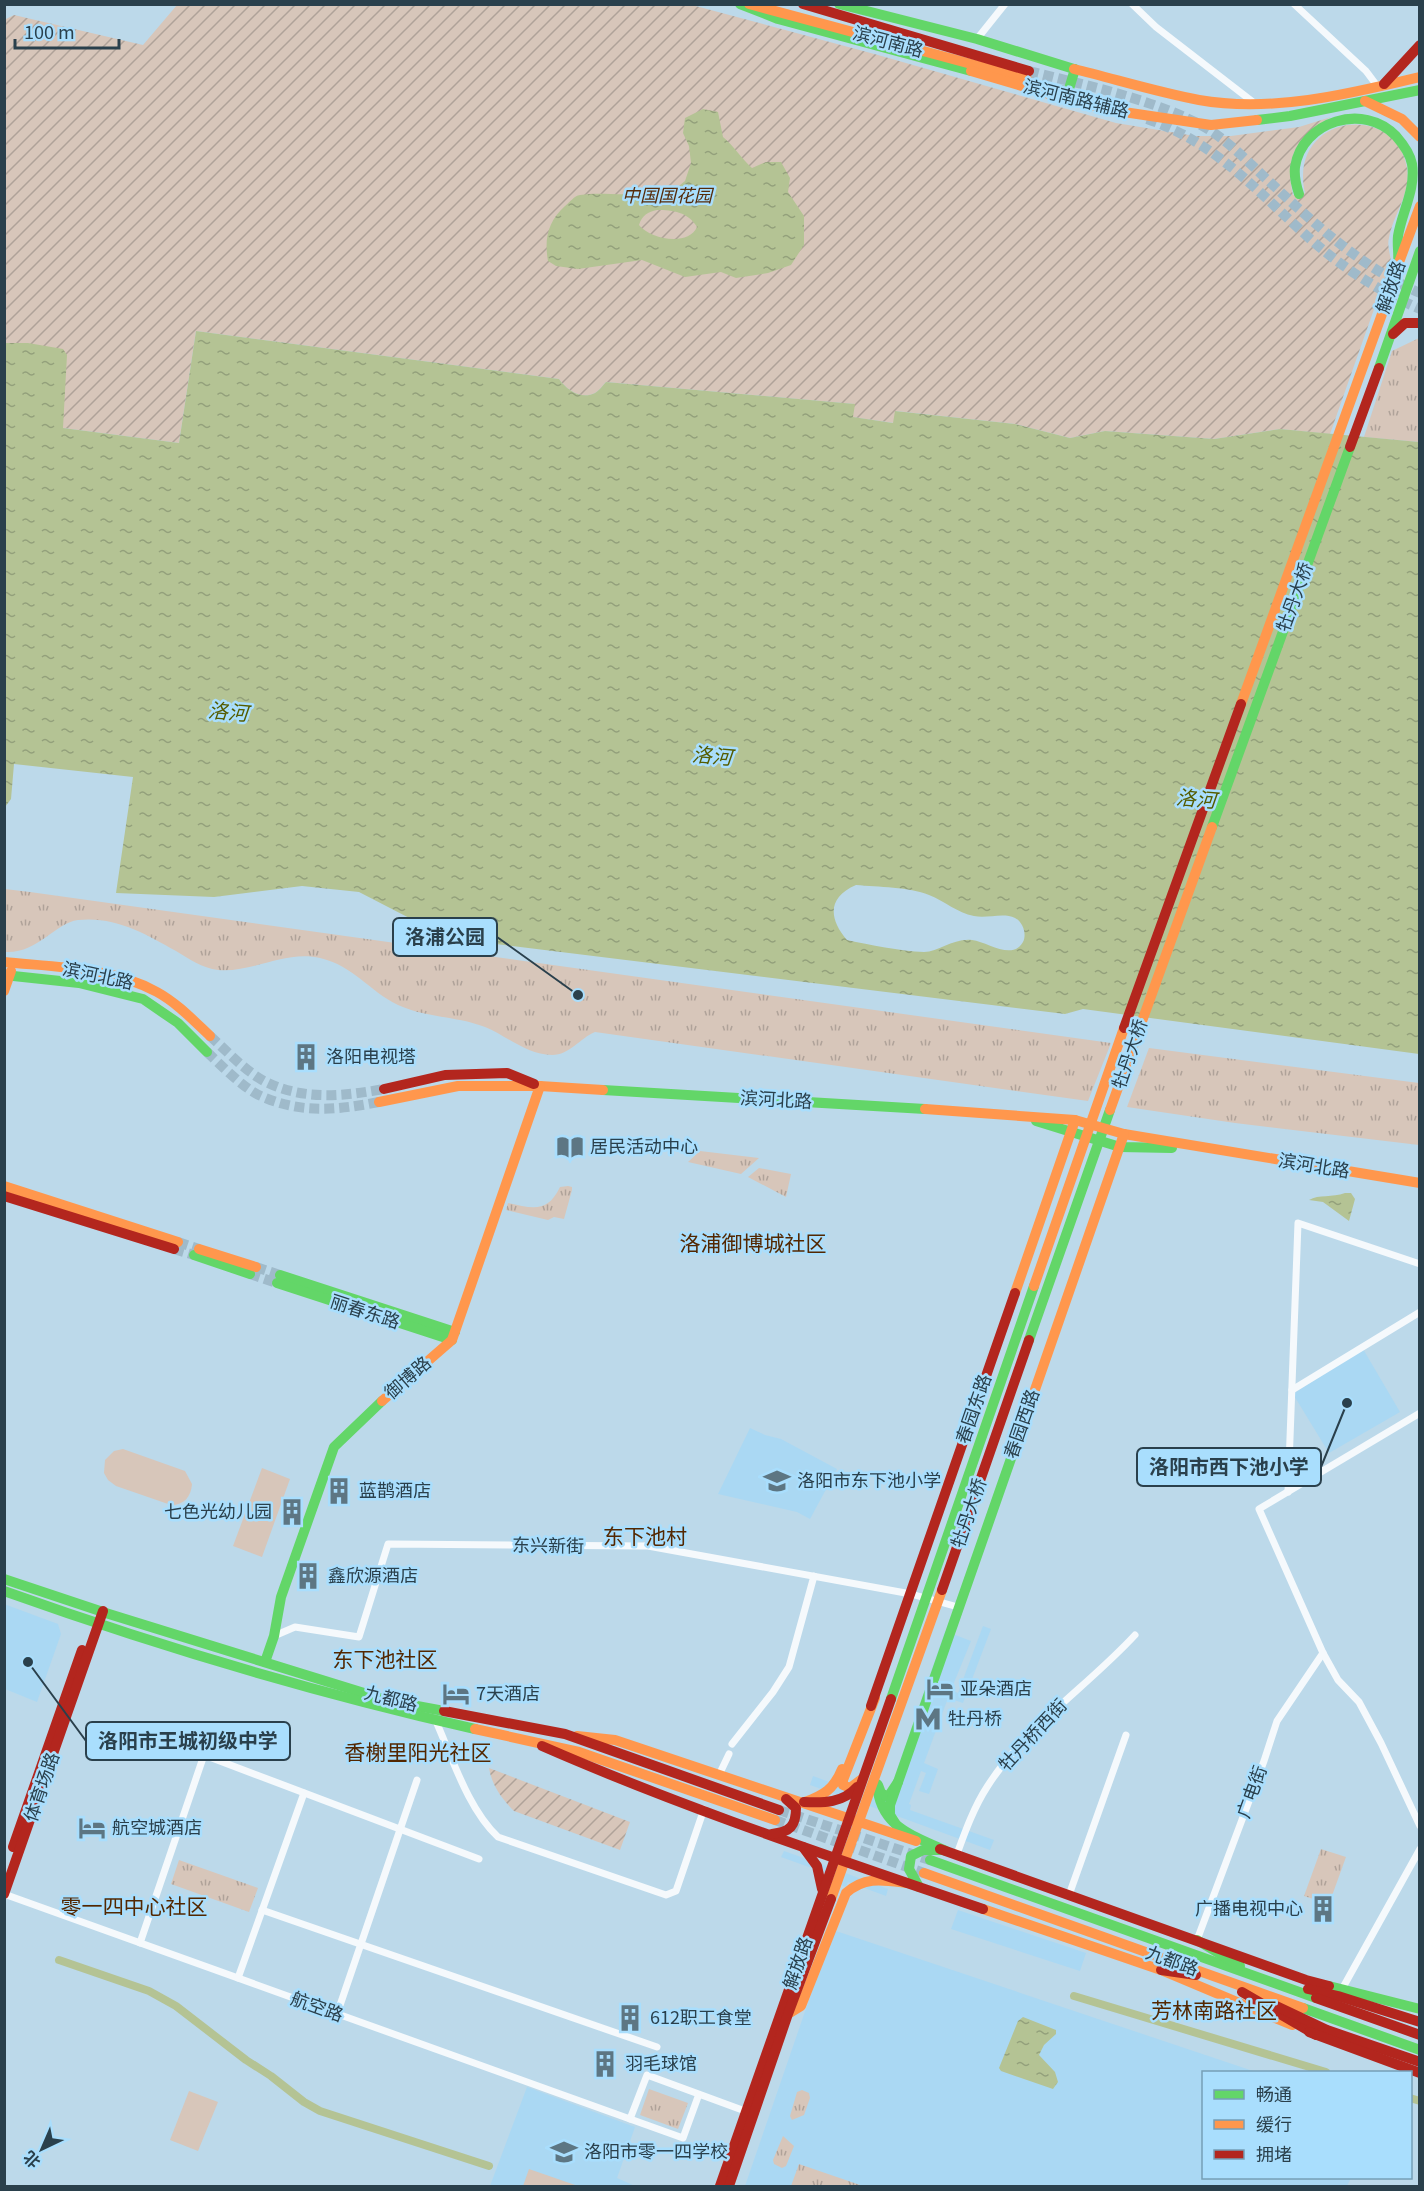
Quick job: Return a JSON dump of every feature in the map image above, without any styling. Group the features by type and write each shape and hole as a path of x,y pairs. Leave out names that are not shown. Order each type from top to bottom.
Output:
{"main road":[{"name":"滨河南路辅路","path":"740,4 778,19 1066,99 1117,111 1211,125 1290,116 1419,90"},
{"name":"滨河南路","path":"749,4 1028,75 804,4"},
{"name":"滨河南路辅路","path":"839,4 977,39 1075,69 1200,100 1255,104 1287,103 1381,86 1419,76"},
{"path":"1381,86 1419,45"},
{"path":"1066,99 1075,69"},
{"path":"1365,101 1403,118 1414,128 1419,137"},
{"path":"1299,194 1295,182 1295,167 1299,154 1306,143 1324,126 1339,119 1356,117 1375,121 1392,131 1406,149 1412,164 1413,183 1398,236 1398,266"},
{"name":"解放路","path":"1363,368 1419,206"},
{"name":"解放路","path":"1378,368 1419,251"},
{"path":"1415,266 1419,278"},
{"path":"1389,339 1403,323 1409,321 1419,323"},
{"name":"牡丹大桥","path":"883,1741 1128,1016 1363,368"},
{"name":"牡丹大桥","path":"883,1741 1378,368"},
{"path":"4,991 9,963"},
{"name":"滨河北路","path":"9,963 87,971 121,978 151,988 210,1036"},
{"name":"滨河北路","path":"7,976 80,983 143,999 178,1023 207,1052"},
{"name":"滨河北路","path":"384,1089 445,1075 507,1073 540,1086"},
{"name":"滨河北路","path":"379,1102 458,1086 540,1086 1012,1114 1075,1120 1124,1134 1419,1183"},
{"path":"453,1336 540,1086"},
{"name":"滨河北路","path":"1012,1114 1120,1147 1209,1149"},
{"name":"春园东路","path":"875,1698 1075,1120"},
{"name":"春园西路","path":"902,1830 890,1815 890,1805 1124,1134"},
{"path":"4,1186 176,1246 4,1196"},
{"path":"196,1252 253,1270"},
{"name":"丽春东路","path":"279,1279 453,1336"},
{"name":"御博路","path":"265,1662 274,1636 281,1597 334,1447 453,1336"},
{"name":"九都路","path":"4,1579 390,1701 565,1734 777,1815 579,1752 386,1709 95,1623 4,1591"},
{"name":"体育场路","path":"4,1873 100,1610"},
{"name":"体育场路","path":"4,1894 95,1623"},
{"path":"864,1777 854,1787 843,1785 875,1698"},
{"path":"804,1802 831,1791 837,1785 852,1744 875,1698"},
{"path":"565,1734 615,1740 804,1802 1197,1940 1262,1979 1340,1993 1419,2022"},
{"path":"528,1740 604,1773 839,1860 1161,1970 1219,1978 1327,2030 1419,2062"},
{"name":"解放路","path":"729,2187 839,1860 854,1820 877,1775 883,1741"},
{"name":"解放路","path":"854,1820 864,1777 883,1741"},
{"path":"877,1775 878,1787 884,1796 892,1795 898,1782"},
{"path":"877,1775 876,1797 881,1812 890,1822 946,1851"},
{"path":"804,1802 824,1803 841,1800 853,1792 864,1777"},
{"path":"769,1834 785,1833 792,1829 796,1821 796,1808 783,1796"},
{"path":"803,1847 817,1866 823,1891"},
{"path":"919,1887 908,1870 911,1857 916,1851 922,1849 946,1851"},
{"name":"解放路","path":"720,2187 823,1891 839,1860"},
{"name":"九都路","path":"930,1860 1419,2035"},
{"name":"九都路","path":"924,1873 1419,2050"},
{"path":"788,2014 801,2006 846,1893 860,1881 868,1878 907,1883"},
{"name":"九都路","path":"1197,1940 1340,1993 1365,1992 1419,2009"},
{"name":"九都路","path":"1161,1970 1316,2035 1419,2073"},
{"path":"1219,1978 1316,2035"}],"street":[{"path":"977,39 1005,4"},
{"path":"1132,4 1156,27 1255,104"},
{"path":"1294,4 1381,86"},
{"path":"1288,1492 1298,1223 1419,1264"},
{"path":"1292,1390 1419,1312"},
{"path":"1419,1413 1259,1509 1323,1653 1338,1680 1359,1702 1381,1743 1419,1826"},
{"name":"东兴新街","path":"274,1636 295,1627 359,1636 388,1544 648,1546 911,1594 958,1607"},
{"path":"732,1744 773,1692 789,1667 814,1576"},
{"name":"牡丹桥西街","path":"957,1854 966,1828 987,1787 1016,1750 1077,1688 1110,1661 1135,1635"},
{"name":"广电街","path":"1197,1940 1277,1721 1323,1653"},
{"path":"435,1719 472,1802 486,1825 498,1837 666,1895 676,1891 704,1809"},
{"path":"1069,1895 1126,1735"},
{"path":"719,1775 729,1754"},
{"path":"140,1943 204,1755 479,1859"},
{"path":"337,2014 417,1780"},
{"path":"238,1978 304,1793"},
{"path":"1340,1993 1419,1849"},
{"name":"航空路","path":"4,1894 683,2138 699,2094"},
{"path":"262,1910 657,2047"},
{"path":"630,2119 647,2075 745,2112"}],"shaded area":[{"path":"1363,1349 1400,1412 1329,1453 1293,1394"},
{"name":"洛阳市东下池小学","path":"750,1428 781,1439 837,1469 810,1519 797,1512 718,1494"},
{"path":"4,1604 58,1624 61,1634 37,1702 5,1689"},
{"path":"983,1626 991,1629 963,1703 948,1698 924,1763 938,1769 929,1794 919,1791 926,1773 921,1771 909,1804 911,1805 910,1810 994,1840 990,1850 864,1804 840,1871 888,1889 886,1896 848,1882 846,1887 832,1882 834,1876 781,1857 784,1851 832,1868 856,1801 810,1785 813,1776 884,1802 945,1631 971,1641 951,1690 958,1693"},
{"path":"958,1910 1086,1953 1080,1971 951,1929"},
{"path":"833,1930 1253,2071 1202,2071 1202,2179 1350,2179 1347,2186 745,2186"},
{"name":"洛阳市零一四学校","path":"527,2087 635,2127 617,2178 635,2186 490,2186"}],"green space":[{"name":"中国国花园","path":"177,5 692,5 1116,123 1195,136 1231,136 1299,127 1331,117 1309,132 1296,149 1290,169 1293,195 1305,193 1304,166 1312,146 1326,132 1345,125 1365,125 1384,132 1399,146 1408,178 1389,238 1391,261 1330,434 1280,429 1214,439 1105,431 1070,438 1015,424 896,411 894,423 852,417 854,404 606,382 590,395 580,395 566,387 559,379 196,331 179,443 63,428 28,343 5,343 4,20 14,15 143,45"},
{"path":"1419,338 1419,442 1364,437 1392,351"},
{"path":"5,889 1111,1043 1088,1101 595,1032 564,1052 552,1055 543,1054 526,1049 474,1023 419,1012 398,1005 352,973 320,958 294,957 244,968 218,970 196,963 153,938 130,928 92,919 70,922 36,944 5,952"},
{"path":"1149,1048 1419,1083 1419,1145 1235,1123 1127,1107"},
{"path":"700,1151 759,1158 741,1174 688,1162"},
{"path":"759,1168 791,1174 786,1197 748,1177"},
{"path":"560,1187 572,1187 572,1190 564,1219 554,1217 548,1220 506,1210 508,1203 532,1207 544,1205 550,1202"},
{"path":"123,1449 185,1471 192,1484 188,1496 180,1504 171,1505 116,1486 108,1480 104,1473 105,1460 114,1451"},
{"path":"262,1468 290,1479 262,1557 233,1546"},
{"path":"489,1768 630,1822 620,1850 514,1811 498,1792"},
{"path":"1321,1849 1346,1857 1329,1904 1304,1896"},
{"path":"179,1860 258,1888 249,1912 171,1884"},
{"path":"649,2089 688,2103 678,2129 640,2115"},
{"path":"802,2090 809,2093 810,2098 804,2115 792,2120 790,2116 797,2092"},
{"path":"189,2091 218,2102 198,2151 170,2140"},
{"path":"783,2136 794,2146 786,2166 782,2168 774,2164 773,2160"},
{"path":"799,2164 863,2186 791,2186"},
{"path":"529,2169 578,2186 523,2186"}],"water":[{"path":"703,109 718,112 723,137 752,168 766,162 781,162 790,178 788,192 804,216 804,245 791,265 768,273 736,278 721,272 685,277 642,260 578,269 556,266 548,261 547,238 551,224 559,212 576,197 587,194 632,194 674,190 685,181 691,163 689,146 683,133 685,118","holes":["657,210 674,211 685,215 697,227 686,237 678,239 651,234 639,225 644,216"]},
{"name":"洛河","path":"196,331 559,379 566,387 580,395 590,395 596,392 606,382 855,404 853,417 893,423 895,411 1015,424 1070,438 1105,431 1214,439 1280,429 1419,442 1419,1054 1083,1009 1065,1014 448,938 359,892 302,886 214,897 116,893 133,777 14,764 11,799 5,807 5,343 28,343 63,349 67,355 63,428 179,443","holes":["856,885 921,892 974,916 1010,916 1022,925 1024,939 1013,950 999,949 978,941 965,940 924,952 847,940 836,924 834,909 840,896"]},
{"path":"1351,1193 1355,1199 1349,1221 1323,1202 1309,1200 1317,1197"},
{"path":"1023,2017 1056,2030 1056,2034 1044,2045 1039,2055 1055,2072 1058,2082 1053,2089 1001,2071 999,2068 1018,2021"}],"waterway":[{"path":"59,1960 149,1991 176,2006 246,2060 320,2111 489,2166"},
{"path":"1074,1996 1323,2071"},
{"path":"1412,2099 1420,2101"}],"tunnel":[{"path":"1029,71 1098,88 1192,120 1211,131 1235,150 1307,216 1360,259 1420,293"},
{"path":"1027,79 1107,104"},
{"path":"1147,119 1194,141 1214,154 1234,169 1308,237 1347,268 1375,286 1420,309"},
{"path":"210,1036 264,1081 294,1092 339,1095 384,1089"},
{"path":"207,1052 247,1088 276,1102 319,1109 379,1102"},
{"path":"178,1242 199,1249"},
{"path":"174,1249 194,1255"},
{"path":"256,1267 280,1275"},
{"path":"250,1274 277,1283"},
{"path":"779,1810 930,1860"},
{"path":"775,1820 924,1873"}],"traffic: fast":[{"path":"740,4 778,19 971,71"},
{"path":"839,4 977,39 1074,69"},
{"path":"1066,99 1075,69"},
{"path":"1257,120 1290,116 1420,90"},
{"path":"1299,194 1295,167 1300,151 1309,138 1322,128 1336,121 1368,120 1383,126 1401,142 1408,152 1413,173 1398,236 1397,268 1386,303"},
{"path":"1379,368 1420,251"},
{"path":"1212,827 1350,447"},
{"path":"4,975 79,983 143,999 178,1023 207,1052"},
{"path":"603,1090 925,1109"},
{"path":"1029,1340 1110,1110"},
{"path":"1036,1121 1120,1147 1172,1148"},
{"path":"194,1255 250,1274"},
{"path":"280,1275 455,1332"},
{"path":"277,1283 452,1340"},
{"path":"891,1699 1034,1286"},
{"path":"265,1662 274,1636 281,1597 334,1447 382,1401"},
{"path":"895,1823 890,1815 890,1805 1014,1450"},
{"path":"4,1579 390,1701 444,1711"},
{"path":"4,1591 120,1631 238,1667 356,1700 475,1729"},
{"path":"878,1785 881,1793 888,1797 898,1782"},
{"path":"877,1784 879,1799 891,1820 910,1834 946,1851"},
{"path":"919,1887 909,1869 911,1856 923,1850 943,1850"},
{"path":"930,1860 1316,1998"},
{"path":"1197,1940 1240,1966"},
{"path":"1329,1986 1420,2009"},
{"path":"1303,2008 1420,2050"}],"traffic: slow":[{"path":"749,4 1027,79"},
{"path":"1074,69 1199,100 1254,104 1310,100 1420,77"},
{"path":"971,71 1066,99 1117,111 1211,125 1257,120"},
{"path":"1365,101 1402,119 1420,137"},
{"path":"1398,265 1420,206"},
{"path":"1241,704 1386,303"},
{"path":"1110,1110 1212,827"},
{"path":"4,962 63,967 121,977 157,992 171,1001 210,1036"},
{"path":"4,991 11,971"},
{"path":"1034,1286 1124,1028"},
{"path":"379,1102 458,1086 540,1086 603,1090"},
{"path":"382,1401 452,1340 540,1086"},
{"path":"925,1109 1075,1120 1124,1134 1420,1183"},
{"path":"1015,1293 1075,1120"},
{"path":"1014,1450 1124,1134"},
{"path":"4,1186 178,1242"},
{"path":"199,1249 256,1267"},
{"path":"831,1899 942,1590"},
{"path":"862,1779 850,1788 843,1785 875,1698"},
{"path":"475,1729 579,1752 775,1820"},
{"path":"577,1736 615,1740 916,1841"},
{"path":"805,1802 828,1790 836,1782 842,1769"},
{"path":"924,1873 1303,2008"},
{"path":"788,2014 801,2006 846,1893 860,1884 875,1880 907,1883"},
{"path":"983,1909 1161,1970 1292,2025"}],"traffic: jam":[{"path":"803,4 1029,71"},
{"path":"1384,84 1420,45"},
{"path":"1393,334 1405,323 1420,323"},
{"path":"1350,447 1379,368"},
{"path":"1124,1028 1241,704"},
{"path":"384,1089 445,1075 507,1073 534,1084"},
{"path":"4,1196 174,1249"},
{"path":"871,1706 1015,1293"},
{"path":"942,1590 1029,1340"},
{"path":"4,1894 103,1611"},
{"path":"13,1847 82,1650"},
{"path":"720,2186 891,1699"},
{"path":"444,1711 565,1734 779,1810"},
{"path":"542,1746 706,1812 983,1909"},
{"path":"804,1802 826,1802 839,1799 857,1787"},
{"path":"772,1834 788,1830 793,1824 796,1808 786,1799"},
{"path":"803,1847 817,1866 822,1889"},
{"path":"940,1849 1306,1980 1329,1986"},
{"path":"729,2186 788,2014 831,1899"},
{"path":"1161,1970 1196,1975"},
{"path":"1308,1989 1420,2022"},
{"path":"1242,1992 1316,2035"},
{"path":"1316,1998 1420,2035"},
{"path":"1272,2004 1327,2030 1420,2062"},
{"path":"1309,2032 1420,2073"}],"place":[{"name":"洛浦公园","path":"578,995"},
{"name":"洛阳电视塔","path":"306,1057"},
{"name":"居民活动中心","path":"570,1147"},
{"name":"洛阳市西下池小学","path":"1347,1403"},
{"name":"洛阳市东下池小学","path":"777,1481"},
{"name":"蓝鹊酒店","path":"339,1491"},
{"name":"七色光幼儿园","path":"292,1512"},
{"name":"鑫欣源酒店","path":"308,1576"},
{"name":"洛阳市王城初级中学","path":"28,1662"},
{"name":"亚朵酒店","path":"940,1689"},
{"name":"7天酒店","path":"456,1694"},
{"name":"牡丹桥","path":"928,1719"},
{"name":"航空城酒店","path":"92,1828"},
{"name":"广播电视中心","path":"1323,1909"},
{"name":"612职工食堂","path":"630,2018"},
{"name":"羽毛球馆","path":"605,2064"},
{"name":"洛阳市零一四学校","path":"564,2152"}],"district":[{"name":"洛浦御博城社区","path":"753,1244"},
{"name":"东下池村","path":"645,1537"},
{"name":"东下池社区","path":"385,1660"},
{"name":"香榭里阳光社区","path":"418,1753"},
{"name":"零一四中心社区","path":"134,1907"},
{"name":"芳林南路社区","path":"1214,2011"}]}
